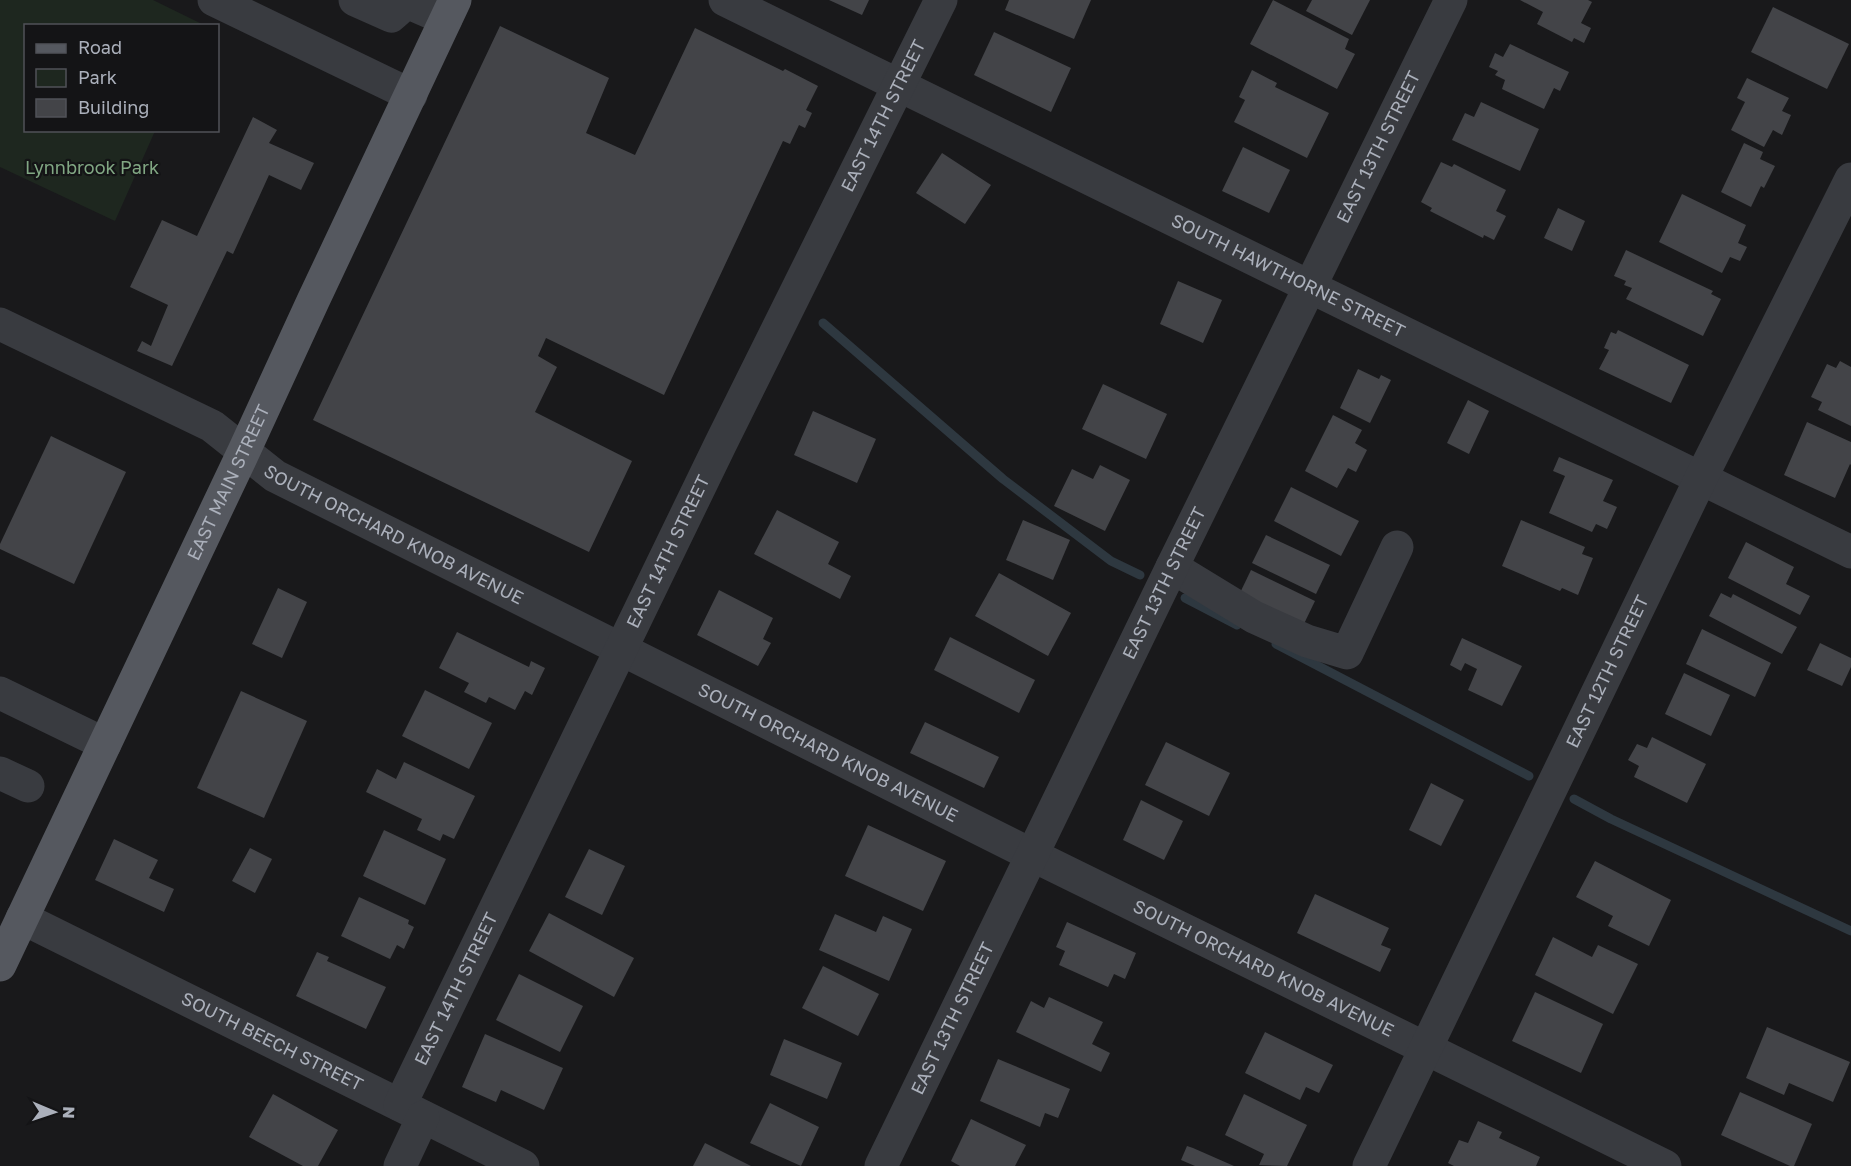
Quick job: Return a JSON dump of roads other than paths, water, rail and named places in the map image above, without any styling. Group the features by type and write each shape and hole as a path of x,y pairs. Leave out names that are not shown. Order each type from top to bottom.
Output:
{"main road":[{"name":"EAST MAIN STREET","path":"0,965 451,10"}],"street":[{"path":"355,0 391,16 407,2 451,10"},
{"name":"SOUTH HAWTHORNE STREET","path":"725,0 1851,552"},
{"name":"EAST 14TH STREET","path":"400,1166 412,1111 621,650 941,0"},
{"name":"EAST 13TH STREET","path":"881,1166 1450,0"},
{"path":"222,2 411,95"},
{"name":"EAST 12TH STREET","path":"1369,1166 1701,478 1851,179"},
{"name":"SOUTH ORCHARD KNOB AVENUE","path":"0,324 212,426 275,476 1032,855 1426,1048 1617,1155 1665,1166"},
{"path":"1172,567 1254,617 1306,641 1347,653 1397,547"},
{"path":"0,693 105,744"},
{"name":"SOUTH BEECH STREET","path":"22,918 523,1166"}],"waterway":[{"path":"823,323 1003,479 1111,561 1140,575"},
{"path":"1185,598 1237,625"},
{"path":"1276,644 1529,776"},
{"path":"1574,799 1611,819 1851,931"}],"park label":[{"name":"Lynnbrook Park","path":"92,168"}]}
